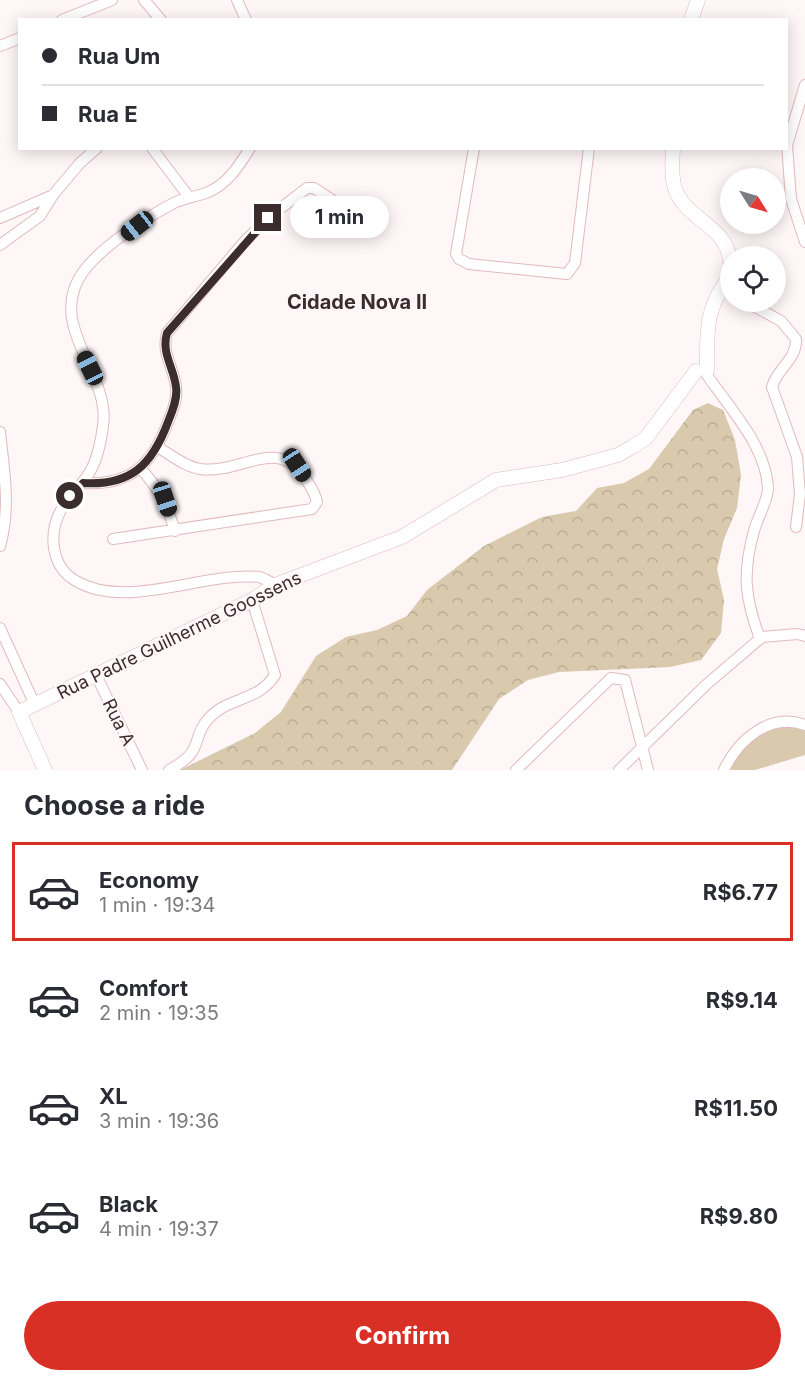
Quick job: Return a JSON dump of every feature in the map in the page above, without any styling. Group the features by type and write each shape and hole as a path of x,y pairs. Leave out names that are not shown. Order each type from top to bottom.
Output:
{"street":[{"path":"67,18 112,0"},
{"path":"144,0 159,18"},
{"path":"237,0 245,18"},
{"path":"692,18 698,0"},
{"path":"0,46 18,39"},
{"path":"788,142 805,85"},
{"path":"0,245 40,216 53,195 80,163 95,150"},
{"path":"154,150 189,197"},
{"path":"249,150 236,170 221,185 207,193 173,203 137,226 90,263 75,285 71,316 77,340 104,404 98,451 83,483 60,512 54,544 54,558 73,580 88,588 113,591 163,589 261,577 275,585"},
{"path":"474,150 456,254 459,259 469,264 567,274 575,263 589,150"},
{"path":"673,150 672,171 682,203 720,233 727,246"},
{"path":"788,150 794,205 805,242"},
{"path":"83,483 110,483 140,468 159,448 174,407 177,387 166,356 164,342 167,333 244,242 299,192 314,188 347,210"},
{"path":"0,218 53,195"},
{"path":"794,205 805,202"},
{"path":"720,292 713,302 701,373 716,387 760,453 768,489 754,531 744,573 751,613 760,639"},
{"path":"764,312 781,321 796,339 793,357 779,372 772,387 797,458 800,494 796,526"},
{"name":"Rua Padre Guilherme Goossens","path":"19,712 252,600 275,585 402,537 496,480 562,470 618,455 646,438 683,387 701,373"},
{"path":"0,432 6,491 6,518 0,546"},
{"path":"113,539 312,509 317,502 316,494 297,465 282,457 201,470 159,448"},
{"path":"140,468 156,484 165,499 175,531"},
{"path":"169,770 188,760 196,749 209,718 222,708 267,688 274,675 252,600"},
{"path":"0,628 35,705"},
{"path":"619,770 708,684 760,639 797,634 805,636"},
{"name":"Rua A","path":"96,675 142,770"},
{"path":"516,770 611,678 625,680 644,746 648,770"},
{"path":"0,684 19,712 45,770"},
{"path":"724,770 732,753 745,739 765,727 780,721 794,721 805,725"}],"green space":[{"path":"708,403 723,410 735,440 741,475 737,508 724,539 717,569 724,600 721,633 701,660 670,667 559,672 528,680 499,699 452,770 180,770 255,733 281,712 316,656 346,637 377,630 407,616 427,590 484,546 542,517 576,511 597,488 624,483 649,469 693,410"},
{"path":"793,726 805,730 805,755 755,770 728,770 733,756 765,729"}],"district":[{"name":"Cidade Nova II","path":"357,302"}],"route":[{"path":"70,496 83,483 110,483 122,479 140,468 159,448 174,407 177,387 166,356 164,342 167,333 199,298 244,242 268,218"}]}
